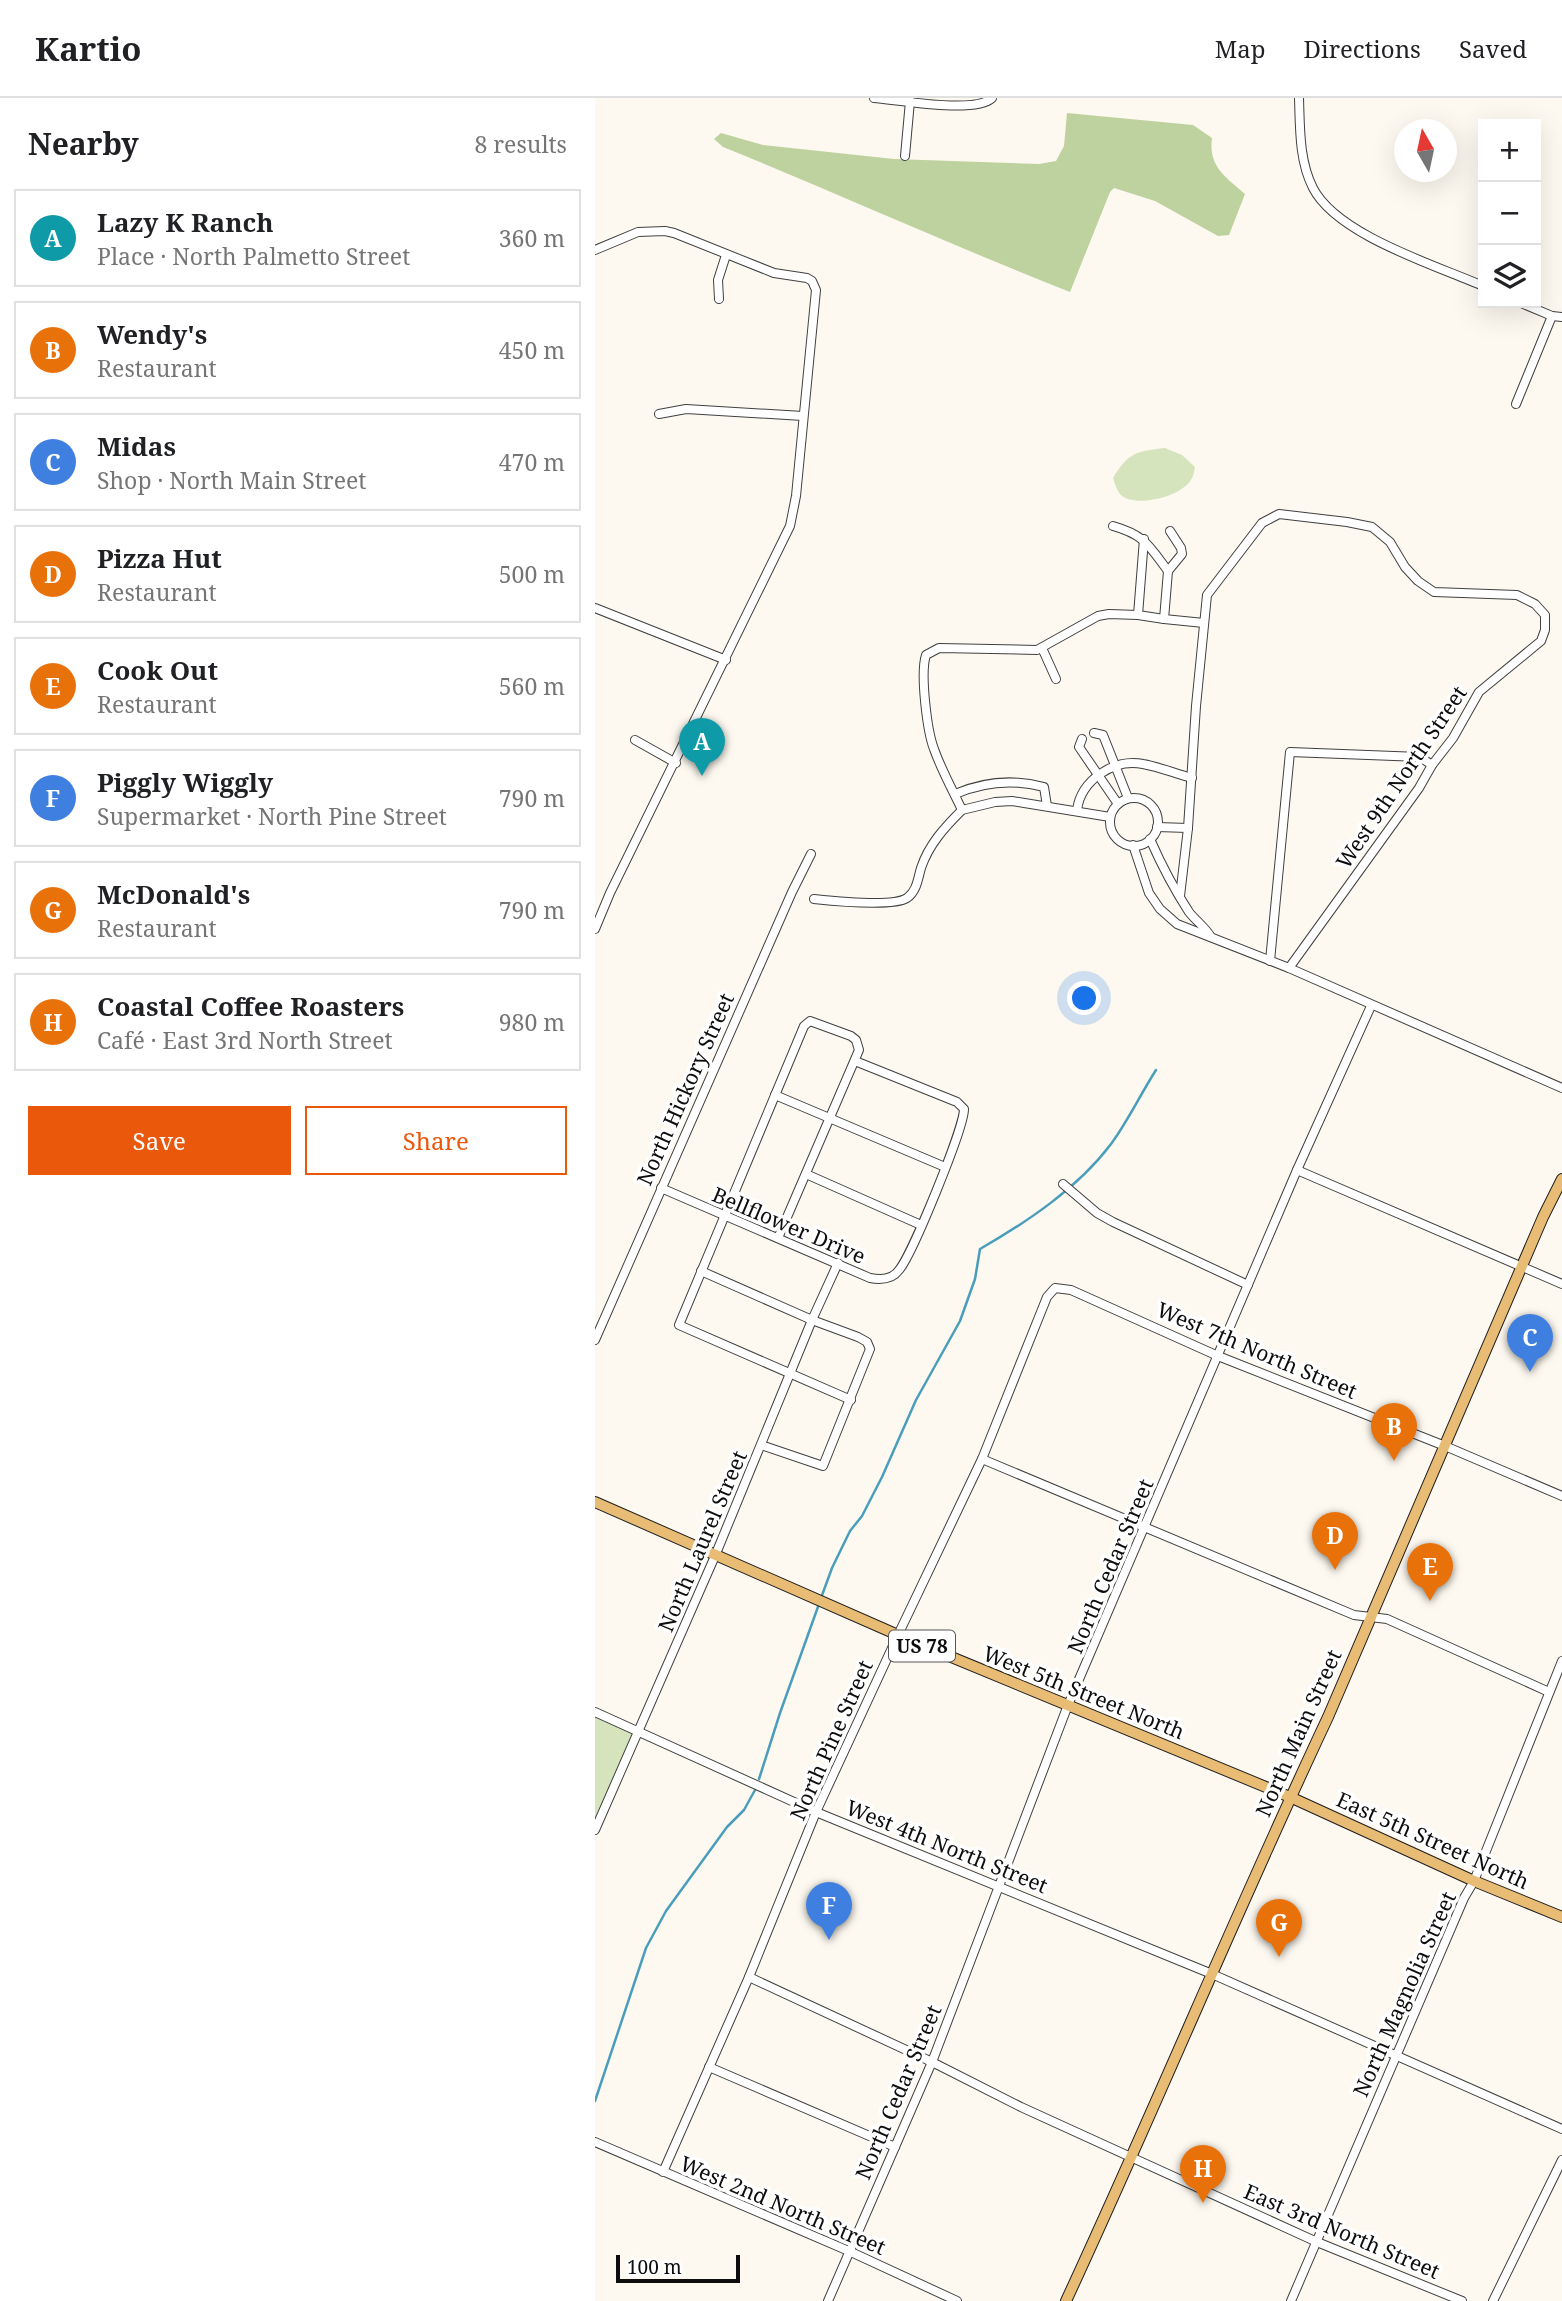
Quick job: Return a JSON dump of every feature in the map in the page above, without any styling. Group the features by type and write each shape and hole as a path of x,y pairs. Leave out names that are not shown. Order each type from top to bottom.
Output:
{"main road":[{"name":"North Main Street","path":"1066,2301 1133,2157 1543,1217 1562,1179"},
{"name":"West 5th Street North","path":"595,1502 1029,1691 1290,1797"},
{"name":"East 5th Street North","path":"1290,1797 1474,1881 1562,1917"}],"street":[{"path":"874,98 971,106 992,98"},
{"path":"1299,98 1303,156 1313,188 1335,216 1363,234 1478,284"},
{"path":"905,156 910,101"},
{"path":"595,250 638,233 656,230 674,233 773,273 812,281 815,290 796,496 790,526 610,893 595,929"},
{"path":"719,299 718,281 726,255"},
{"path":"1533,308 1562,317"},
{"path":"1517,404 1552,316"},
{"path":"659,414 686,409 803,416"},
{"name":"West 9th North Street","path":"1180,896 1207,595 1258,528 1279,514 1372,527 1390,542 1405,567 1418,581 1434,592 1468,595 1510,594 1535,604 1545,615 1545,630 1541,641 1479,692 1453,738 1432,765 1419,788 1289,968"},
{"path":"1113,526 1132,531 1144,539 1168,571"},
{"path":"1164,619 1168,571 1182,554 1170,531"},
{"path":"1137,615 1144,539"},
{"path":"595,608 726,660"},
{"path":"962,810 932,746 924,692 923,663 926,655 939,648 1037,650 1098,617 1109,614 1204,623"},
{"path":"1042,648 1056,679"},
{"path":"1094,733 1103,735 1128,798"},
{"path":"1082,739 1079,747 1118,804"},
{"path":"635,740 676,763"},
{"path":"1270,961 1290,752 1420,757 1432,765"},
{"path":"1077,810 1081,793 1097,775 1129,763 1142,763 1192,778"},
{"path":"955,794 988,784 1032,784 1044,787 1047,806"},
{"path":"1128,798 1150,804 1157,818 1157,827 1150,839 1143,844 1120,842 1111,829 1110,817 1118,804 1128,798"},
{"path":"814,899 851,903 907,898 917,883 933,843 962,810 1011,801 1110,817"},
{"path":"1157,827 1188,828"},
{"path":"1150,839 1162,866 1191,915 1211,937"},
{"path":"1133,845 1149,893 1160,909 1182,926 1289,968 1562,1088"},
{"name":"North Hickory Street","path":"595,1340 811,854"},
{"path":"1182,926 1191,915"},
{"name":"North Cedar Street","path":"828,2301 932,2062 1068,1705 1297,1170 1371,1006"},
{"path":"778,1238 859,1050 856,1040 851,1036 810,1021 804,1026 679,1325 851,1400"},
{"name":"Bellflower Drive","path":"661,1188 870,1278 884,1280 898,1272 910,1253 946,1167 964,1115 961,1105 855,1061"},
{"path":"775,1095 946,1167"},
{"path":"1297,1170 1562,1284"},
{"path":"806,1174 921,1225"},
{"path":"1063,1184 1097,1213 1113,1222 1248,1285"},
{"name":"North Laurel Street","path":"595,1830 715,1556 838,1263"},
{"path":"701,1271 867,1342 870,1349 823,1466 761,1446"},
{"name":"West 7th North Street","path":"1055,1288 1071,1290 1218,1356 1445,1446 1562,1496"},
{"name":"North Pine Street","path":"663,2172 749,1977 816,1812 982,1459 1047,1297 1055,1288"},
{"path":"982,1459 1354,1615 1387,1619 1549,1692"},
{"name":"North Magnolia Street","path":"1291,2301 1396,2054 1464,1898 1474,1881 1562,1661"},
{"name":"West 4th North Street","path":"595,1712 816,1812 1212,1975 1562,2129"},
{"name":"East 3rd North Street","path":"749,1977 932,2062 1021,2107 1317,2242 1462,2301"},
{"path":"709,2067 895,2147"},
{"name":"West 2nd North Street","path":"595,2142 851,2252 957,2301"},
{"path":"1493,2301 1562,2160"}],"green space":[{"path":"1067,113 1193,125 1212,138 1211,148 1216,164 1245,194 1229,235 1218,236 1155,201 1114,188 1110,192 1070,292 723,147 714,139 721,133 763,145 894,159 1039,164 1056,161 1064,146"},
{"path":"1165,448 1182,455 1195,467 1188,484 1173,494 1144,501 1122,496 1113,478 1123,463 1140,452"},
{"path":"595,1712 638,1732 595,1830"}],"waterway":[{"path":"821,1598 850,1531 862,1516 916,1400 960,1321 975,1279 980,1249 1033,1216 1098,1160 1117,1135 1156,1070"},
{"path":"759,1779 819,1604"},
{"path":"595,2101 646,1948 666,1911 727,1827 744,1810 755,1790"}],"place":[{"name":"Lazy K Ranch","path":"702,776"},
{"name":"Midas","path":"1530,1372"},
{"name":"Wendy's","path":"1394,1461"},
{"name":"Pizza Hut","path":"1335,1570"},
{"name":"Cook Out","path":"1430,1601"},
{"name":"Piggly Wiggly","path":"829,1940"},
{"name":"McDonald's","path":"1279,1957"},
{"name":"Coastal Coffee Roasters","path":"1203,2203"}]}
